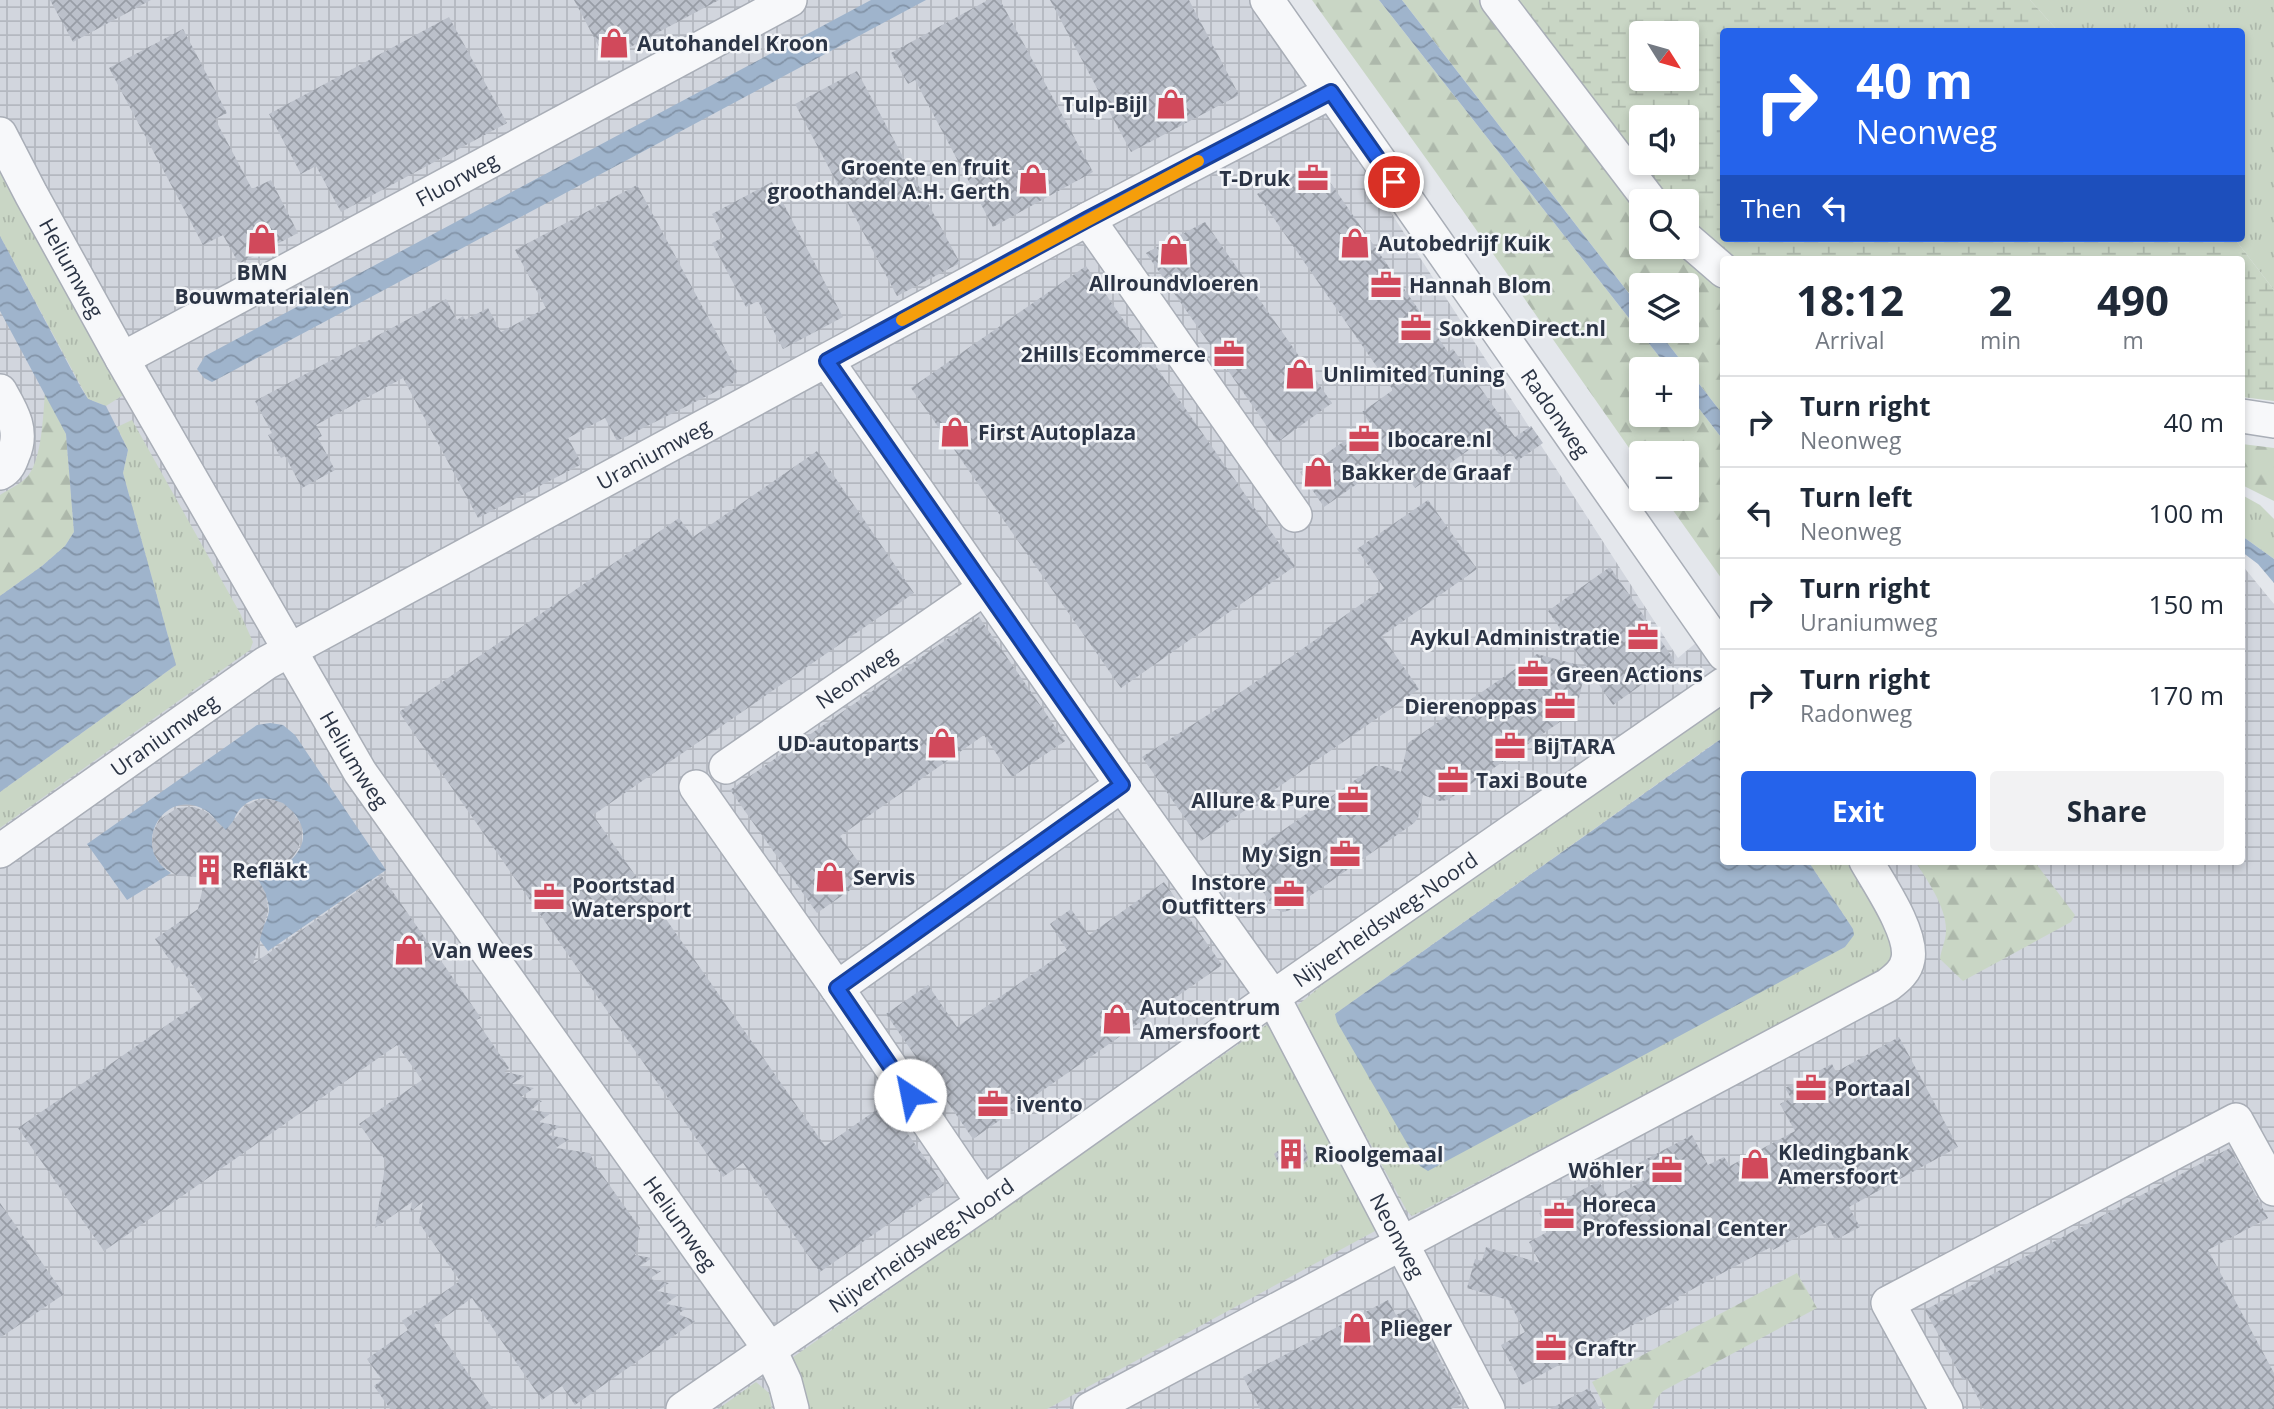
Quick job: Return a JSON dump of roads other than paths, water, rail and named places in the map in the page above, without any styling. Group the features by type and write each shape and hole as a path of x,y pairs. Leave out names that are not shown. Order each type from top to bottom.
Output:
{"street":[{"name":"Fluorweg","path":"122,359 790,0"},
{"name":"Radonweg","path":"1266,0 1720,648"},
{"path":"1497,0 1641,189"},
{"name":"Uraniumweg","path":"0,851 266,663 1088,219 1331,92"},
{"name":"Heliumweg","path":"0,134 122,359 360,772 769,1349"},
{"path":"1088,219 1295,514"},
{"path":"1699,249 1720,268"},
{"name":"Neonweg","path":"827,361 1273,998 1488,1409"},
{"path":"0,391 16,419 19,443 7,469 0,473"},
{"path":"2245,416 2274,421"},
{"name":"Neonweg","path":"726,766 985,588"},
{"name":"Nijverheidsweg-Noord","path":"683,1409 983,1203 1720,687"},
{"path":"837,988 1122,785"},
{"path":"696,787 983,1203"},
{"path":"1090,1409 1888,985 1901,974 1908,958 1905,936 1869,865"},
{"path":"1946,1409 1888,1303 2236,1120 2274,1189"},
{"path":"769,1349 785,1382 792,1409"}],"water":[{"path":"871,0 926,0 212,382 204,378 197,369 205,356"},
{"path":"1379,0 1402,0 1629,293 1629,318"},
{"path":"0,236 80,386 88,399 106,406 128,450 123,473 176,665 0,792 0,596 42,566 65,546 74,532 66,434 0,311"},
{"path":"1649,343 1667,343 1678,357 1660,357"},
{"path":"1699,384 1720,411 1720,436 1699,409"},
{"path":"2245,538 2274,559 2274,583 2258,564 2245,554"},
{"path":"257,725 283,725 295,735 386,870 268,951 256,935 267,919 268,904 251,875 287,863 302,843 302,827 294,813 281,803 265,799 249,802 237,814 230,837 205,810 190,805 176,806 165,813 152,835 153,849 159,862 171,873 127,900 87,844"},
{"path":"1720,740 1720,865 1811,865 1853,929 1854,935 1845,947 1428,1171 1420,1166 1337,1022 1335,1014"}],"place":[{"name":"Autohandel Kroon","path":"614,43"},
{"name":"Tulp-Bijl","path":"1171,104"},
{"name":"T-Druk","path":"1313,178"},
{"name":"Groente en fruit groothandel A.H. Gerth","path":"1033,179"},
{"name":"BMN Bouwmaterialen","path":"262,239"},
{"name":"Autobedrijf Kuik","path":"1355,243"},
{"name":"Allroundvloeren","path":"1174,250"},
{"name":"Hannah Blom","path":"1386,285"},
{"name":"SokkenDirect.nl","path":"1416,328"},
{"name":"2Hills Ecommerce","path":"1229,354"},
{"name":"Unlimited Tuning","path":"1300,374"},
{"name":"First Autoplaza","path":"955,432"},
{"name":"Ibocare.nl","path":"1364,439"},
{"name":"Bakker de Graaf","path":"1318,472"},
{"name":"Aykul Administratie","path":"1643,637"},
{"name":"Green Actions","path":"1533,674"},
{"name":"Dierenoppas","path":"1560,706"},
{"name":"UD-autoparts","path":"942,743"},
{"name":"BijTARA","path":"1510,746"},
{"name":"Taxi Boute","path":"1453,780"},
{"name":"Allure & Pure","path":"1353,800"},
{"name":"My Sign","path":"1345,854"},
{"name":"Refläkt","path":"209,870"},
{"name":"Servis","path":"830,877"},
{"name":"Instore Outfitters","path":"1289,894"},
{"name":"Poortstad Watersport","path":"549,897"},
{"name":"Van Wees","path":"409,950"},
{"name":"Autocentrum Amersfoort","path":"1117,1019"},
{"name":"Portaal","path":"1811,1088"},
{"name":"ivento","path":"993,1104"},
{"name":"Rioolgemaal","path":"1291,1154"},
{"name":"Kledingbank Amersfoort","path":"1755,1164"},
{"name":"Wöhler","path":"1667,1170"},
{"name":"Horeca Professional Center","path":"1559,1216"},
{"name":"Plieger","path":"1357,1328"},
{"name":"Craftr","path":"1551,1348"}]}
